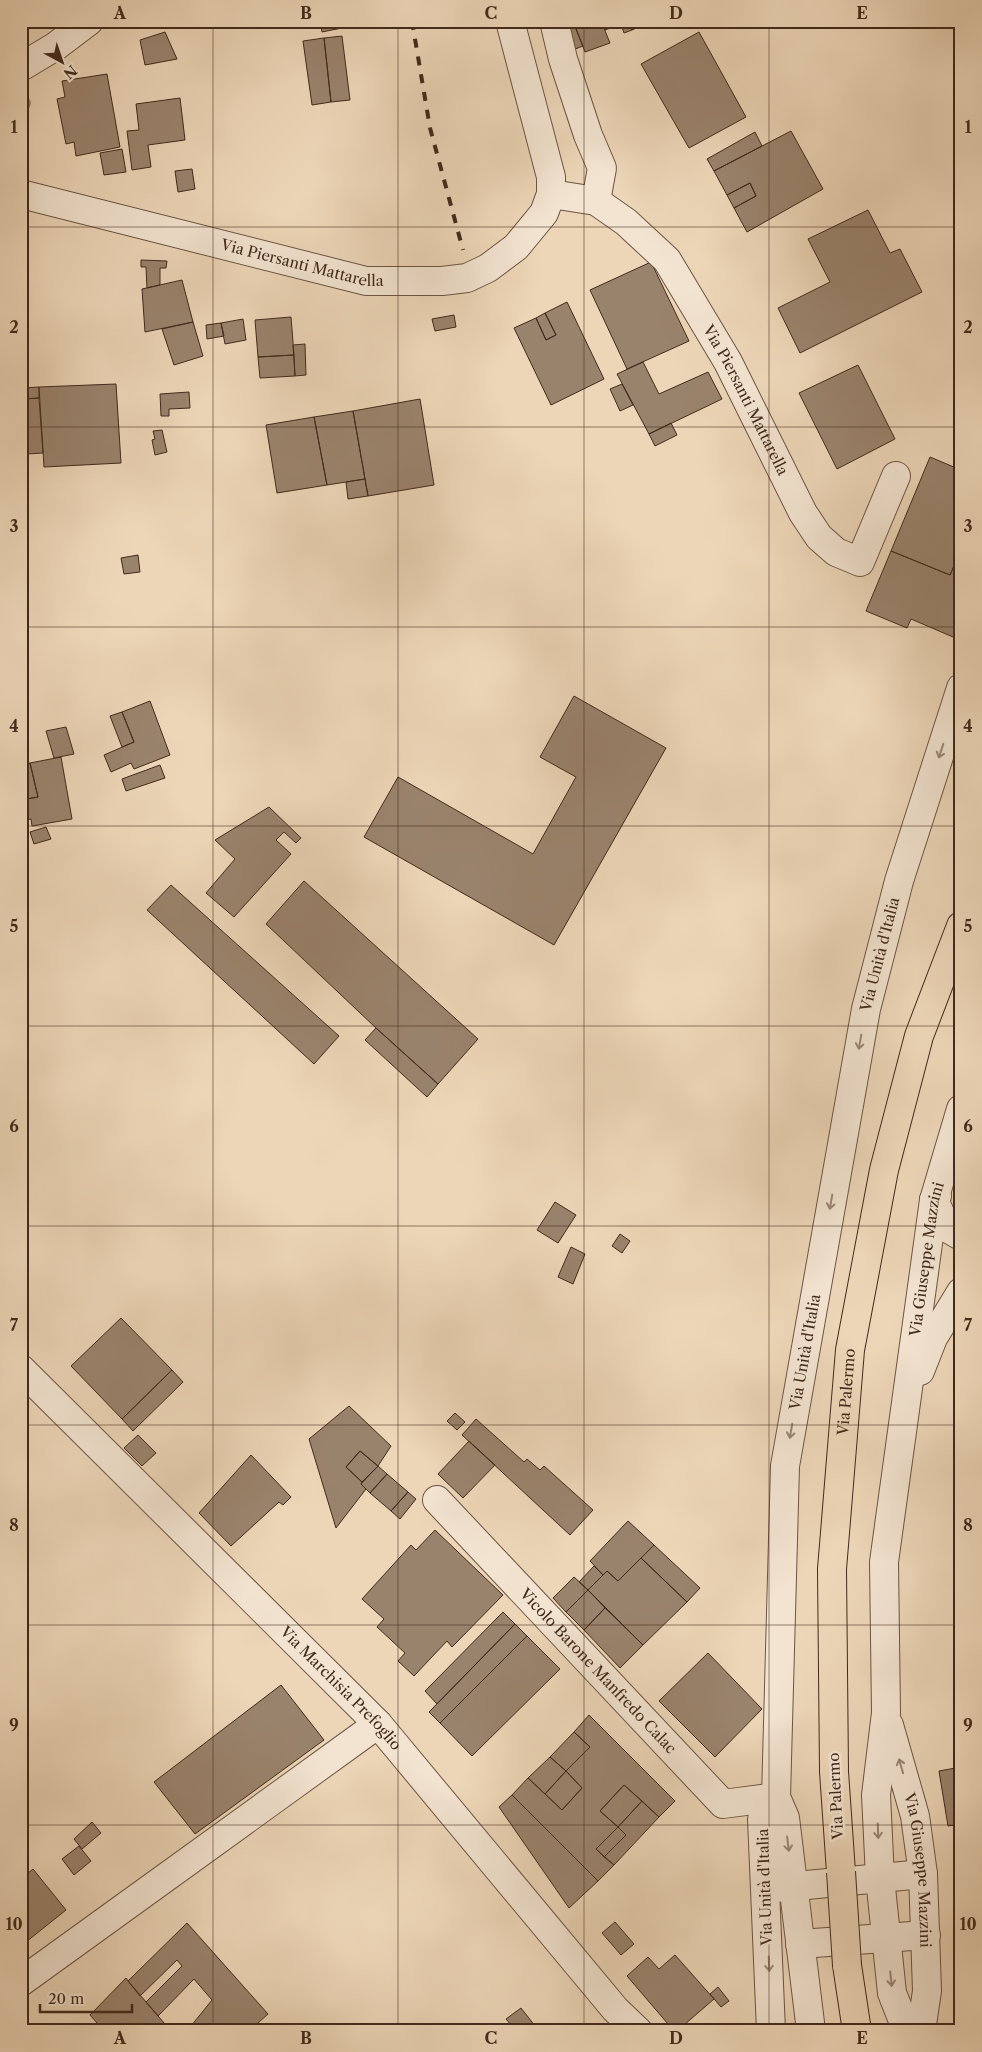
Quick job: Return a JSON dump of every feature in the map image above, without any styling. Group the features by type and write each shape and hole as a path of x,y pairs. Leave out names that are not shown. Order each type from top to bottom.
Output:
{"main road":[{"name":"Via Palermo","path":"858,2031 847,1966 834,1772 832,1569 850,1350 884,1170 919,1036 961,926"}],"street":[{"name":"Via Piersanti Mattarella","path":"21,194 366,281 442,282 467,278 503,258 529,233 544,213 551,194 551,177 510,21"},
{"path":"554,21 566,68 588,135 602,168 596,201"},
{"path":"21,48 79,28"},
{"path":"21,67 79,28"},
{"name":"Via Piersanti Mattarella","path":"551,194 596,201 626,222 667,260 728,362 803,513 819,537 836,552 860,562 896,476"},
{"name":"Via Unità d'Italia","path":"771,2031 762,1819 776,1797 785,1466 866,1009 898,881 961,688"},
{"name":"Via Giuseppe Mazzini","path":"907,2031 892,1993 880,1878 876,1795 886,1713 884,1562 934,1200 961,1110"},
{"path":"961,1166 954,1171 934,1200 947,1228 961,1236"},
{"name":"Via Giuseppe Mazzini","path":"904,1412 933,1338 961,1292"},
{"name":"Via Marchisia Prefoglio","path":"21,1369 378,1724 616,2009 638,2031"},
{"name":"Vicolo Barone Manfredo Calac","path":"436,1500 723,1804 776,1797"},
{"name":"Via Giuseppe Mazzini","path":"886,1713 915,1816 923,1874 927,1991 920,2031"},
{"path":"21,1982 378,1724"},
{"path":"776,1797 784,1818 811,2031"},
{"path":"765,1889 923,1874"},
{"path":"800,1944 926,1935"}],"shaded area":[{"path":"22,94 28,98 30,104 28,109 21,113"}],"building":[{"path":"320,21 341,21 342,28 322,32"},
{"path":"573,21 601,21 610,43 585,52"},
{"path":"601,21 620,21 621,24 605,30"},
{"path":"620,21 636,21 629,24 632,30 624,33"},
{"path":"636,21 653,21 632,30 629,24"},
{"path":"573,22 583,46 570,51 561,27"},
{"path":"165,32 177,59 145,65 140,40"},
{"path":"699,32 746,117 689,148 641,64"},
{"path":"342,36 350,100 331,102 324,38"},
{"path":"324,38 331,102 312,105 303,41"},
{"path":"107,74 120,147 76,156 74,142 66,144 57,99 65,97 62,81"},
{"path":"180,98 185,140 148,145 151,167 132,170 127,131 139,130 136,104"},
{"path":"791,131 823,189 747,232 734,208 756,196 750,183 727,195 714,171"},
{"path":"755,132 762,146 714,171 707,159"},
{"path":"122,149 126,172 104,175 100,153"},
{"path":"192,169 195,189 178,192 175,171"},
{"path":"750,183 756,196 734,208 727,195"},
{"path":"868,210 890,253 900,249 922,292 800,353 778,308 830,282 808,239"},
{"path":"141,260 167,261 166,268 160,268 160,285 147,288 146,267 141,267"},
{"path":"651,262 689,341 627,369 590,290"},
{"path":"182,280 193,322 145,332 142,289"},
{"path":"567,302 604,379 551,405 514,328 536,318 546,340 556,335 545,313"},
{"path":"545,313 556,335 546,340 536,318"},
{"path":"454,315 456,327 435,331 432,319"},
{"path":"291,317 294,355 258,357 255,320"},
{"path":"243,319 246,340 225,344 221,323"},
{"path":"193,322 203,356 174,365 162,329"},
{"path":"221,323 224,336 207,339 206,325"},
{"path":"305,344 306,375 295,376 293,345"},
{"path":"294,355 295,376 260,378 258,357"},
{"path":"643,362 659,394 708,372 722,399 649,434 617,374"},
{"path":"858,365 895,439 837,469 799,393"},
{"path":"116,384 121,463 44,467 39,387"},
{"path":"622,384 633,405 620,411 610,389"},
{"path":"39,387 39,398 23,399 27,454 21,454 21,388"},
{"path":"189,392 190,408 169,409 169,416 161,416 160,394"},
{"path":"39,398 43,453 27,454 23,399"},
{"path":"420,399 434,485 368,496 353,411"},
{"path":"353,411 365,479 327,485 314,417"},
{"path":"314,417 327,485 277,493 266,425"},
{"path":"671,423 677,435 655,446 649,434"},
{"path":"162,430 167,452 155,455 152,440 155,439 153,431"},
{"path":"930,457 961,470 961,550 950,575 891,551"},
{"path":"365,479 368,496 348,499 346,482"},
{"path":"961,550 960,640 911,619 907,628 866,611 891,551 950,575"},
{"path":"138,555 140,572 124,574 121,558"},
{"path":"574,696 666,748 554,945 364,837 398,777 533,854 576,777 540,757"},
{"path":"150,701 170,755 134,769 131,763 111,772 104,755 134,742 122,712"},
{"path":"122,712 134,742 122,747 110,716"},
{"path":"66,727 74,754 54,758 46,731"},
{"path":"61,757 72,819 32,826 31,819 21,821 21,800 38,797 30,763"},
{"path":"30,763 38,797 21,800 21,765"},
{"path":"160,765 165,778 126,791 122,779"},
{"path":"269,807 301,838 296,843 284,832 276,840 291,854 234,917 206,893 235,859 215,840"},
{"path":"46,827 51,839 34,844 30,832"},
{"path":"21,837 28,856 21,859"},
{"path":"304,881 478,1039 438,1084 266,924"},
{"path":"171,885 339,1036 314,1064 147,910"},
{"path":"376,1028 438,1084 427,1097 365,1040"},
{"path":"555,1202 576,1215 558,1243 537,1230"},
{"path":"620,1234 630,1241 622,1253 612,1246"},
{"path":"571,1247 585,1254 573,1284 558,1277"},
{"path":"121,1318 172,1370 122,1419 71,1366"},
{"path":"172,1370 183,1382 133,1431 122,1419"},
{"path":"349,1406 391,1446 378,1466 360,1451 346,1467 362,1482 361,1484 366,1489 336,1528 309,1439"},
{"path":"455,1413 465,1422 457,1430 447,1421"},
{"path":"476,1419 524,1462 527,1459 540,1470 544,1466 593,1510 570,1535 462,1435"},
{"path":"138,1435 156,1453 142,1466 124,1448"},
{"path":"469,1441 495,1465 463,1498 438,1474"},
{"path":"360,1451 378,1466 362,1482 346,1467"},
{"path":"251,1455 291,1497 283,1505 279,1502 231,1546 199,1513"},
{"path":"378,1466 387,1474 370,1493 361,1484"},
{"path":"387,1474 408,1492 391,1511 370,1493"},
{"path":"408,1492 416,1499 400,1519 391,1511"},
{"path":"628,1521 654,1545 618,1581 607,1571 603,1575 590,1561"},
{"path":"435,1530 503,1595 452,1647 447,1641 414,1676 398,1661 405,1653 377,1627 384,1619 362,1599 411,1545 416,1550"},
{"path":"654,1545 700,1588 687,1602 641,1558"},
{"path":"641,1558 687,1602 643,1645 588,1590 607,1571 618,1581"},
{"path":"594,1566 603,1575 588,1590 579,1582"},
{"path":"574,1577 588,1590 566,1612 553,1598"},
{"path":"588,1590 605,1608 584,1630 566,1612"},
{"path":"605,1608 643,1645 620,1668 584,1630"},
{"path":"503,1612 515,1624 437,1704 425,1691"},
{"path":"515,1624 527,1636 440,1723 429,1712"},
{"path":"527,1636 560,1669 472,1756 440,1723"},
{"path":"708,1653 762,1709 715,1757 659,1701"},
{"path":"281,1685 324,1740 195,1834 154,1782"},
{"path":"589,1715 675,1801 659,1817 624,1785 600,1811 618,1827 596,1849 614,1865 598,1881 512,1795 528,1778 562,1810 582,1788 566,1771 590,1747 574,1732"},
{"path":"574,1732 590,1747 566,1771 550,1757"},
{"path":"550,1757 566,1771 545,1794 528,1778"},
{"path":"961,1767 961,1824 948,1826 939,1771"},
{"path":"566,1771 582,1788 562,1810 545,1794"},
{"path":"624,1785 642,1801 618,1827 600,1811"},
{"path":"512,1795 598,1881 569,1908 499,1807"},
{"path":"642,1801 659,1817 614,1865 604,1857 626,1835 618,1827"},
{"path":"92,1822 101,1833 82,1849 74,1839"},
{"path":"618,1827 626,1835 604,1857 596,1849"},
{"path":"79,1846 91,1861 74,1875 62,1859"},
{"path":"33,1869 66,1910 21,1946 21,1879"},
{"path":"615,1922 634,1944 621,1955 602,1933"},
{"path":"187,1923 268,2014 249,2031 187,2031 212,2000 194,1979 158,2016 146,2002 182,1966 177,1960 140,1996 128,1981"},
{"path":"675,1955 714,1999 677,2031 674,2031 627,1976 648,1957 659,1969"},
{"path":"126,1978 171,2031 104,2031 90,2015"},
{"path":"718,1987 729,2001 721,2007 710,1994"},
{"path":"521,2008 539,2031 504,2031 511,2025 506,2019"}],"railway":[{"path":"412,21 430,128 463,250"}]}
